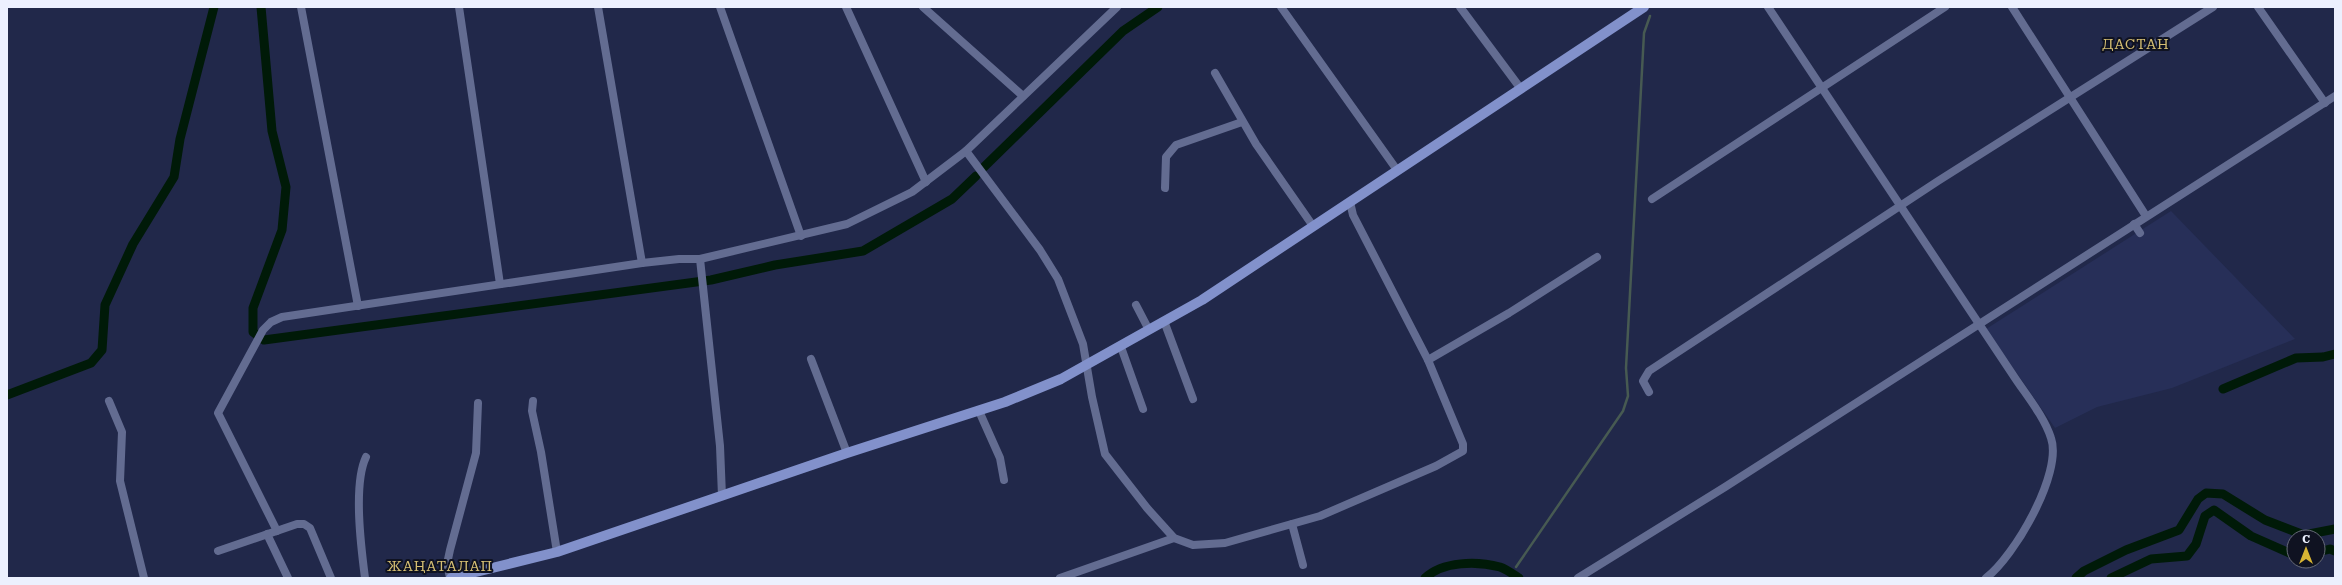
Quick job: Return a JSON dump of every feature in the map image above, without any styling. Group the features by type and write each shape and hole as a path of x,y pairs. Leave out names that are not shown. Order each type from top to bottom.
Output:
{"main road":[{"path":"450,578 557,552 847,453 979,411 1032,392 1088,365 1202,300 1641,8"}],"street":[{"path":"301,7 358,306"},
{"path":"459,7 500,284"},
{"path":"598,7 642,263"},
{"path":"720,7 801,236"},
{"path":"846,7 926,182"},
{"path":"923,7 1023,96"},
{"path":"277,531 218,414 263,330 271,322 282,317 642,263 679,258 700,259 847,224 866,216 912,192 966,151 1117,7"},
{"path":"1281,7 1397,170"},
{"path":"1460,7 1521,89"},
{"path":"1768,7 1979,323 2038,413 2052,439 2053,448 2048,478 2026,529 2004,560 1986,578"},
{"path":"1652,199 1945,7"},
{"path":"2012,7 2146,216"},
{"path":"1649,392 1643,381 1649,371 2070,96 2213,7"},
{"path":"2258,7 2325,103"},
{"path":"1214,73 1242,122 1312,226"},
{"path":"1578,578 1725,487 2335,96"},
{"path":"1165,188 1166,157 1176,145 1242,122"},
{"path":"966,151 984,171 1050,264 1079,330 1088,365 1092,397 1105,454 1147,508 1174,538 1193,545 1225,543 1320,516 1391,486 1462,453 1463,444 1428,360 1353,215 1350,202"},
{"path":"2134,224 2140,233"},
{"path":"1428,360 1510,313 1597,257"},
{"path":"700,259 703,274 720,446 722,496"},
{"path":"1136,305 1149,330"},
{"path":"1164,322 1193,399"},
{"path":"1121,347 1143,409"},
{"path":"811,359 847,453"},
{"path":"109,401 122,432 120,481 144,578"},
{"path":"533,401 532,416 541,452 557,552"},
{"path":"450,578 447,564 476,453 478,403"},
{"path":"979,411 1000,458 1004,480"},
{"path":"365,578 361,543 360,486 361,470 366,456"},
{"path":"218,551 297,524 304,524 310,528 331,578"},
{"path":"1292,524 1303,565"},
{"path":"267,534 288,578"},
{"path":"1060,578 1174,538"}],"shaded area":[{"path":"2171,211 2295,339 2172,388 2097,407 2055,428 1986,329"}],"waterway":[{"path":"7,395 91,363 102,350 105,305 133,244 174,177 180,139 214,7"},
{"path":"261,7 272,131 286,187 282,230 253,308 253,332 264,340 711,280 775,265 863,251 952,199 976,176"},
{"path":"984,167 1123,31 1158,7"},
{"path":"1516,567 1623,411 1628,396 1626,368 1644,33 1650,16"},
{"path":"2223,389 2296,358 2323,357 2335,354"},
{"path":"2076,578 2084,571 2126,550 2179,530 2198,499 2206,493 2223,494 2265,520 2304,535 2335,529"},
{"path":"2111,578 2151,559 2187,556 2196,544 2205,516 2214,510 2251,536 2286,551"},
{"path":"2326,550 2330,549 2335,551"},
{"path":"1425,578 1432,572 1441,568 1451,565 1471,563 1500,567 1519,578"}],"district":[{"name":"ДАСТАН","path":"2136,44"},
{"name":"ЖАҢАТАЛАП","path":"440,566"}]}
